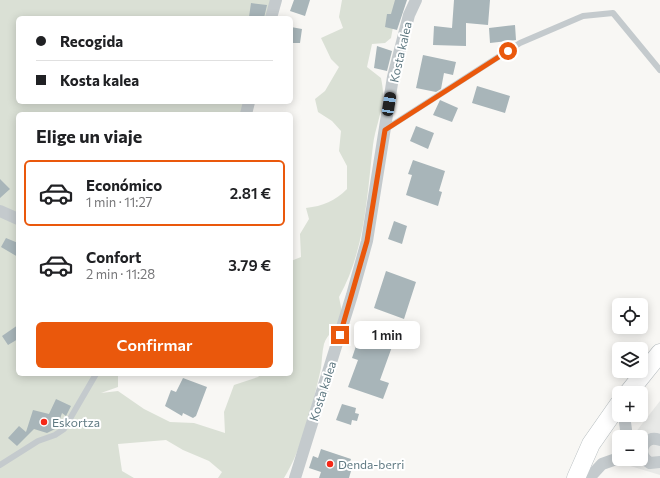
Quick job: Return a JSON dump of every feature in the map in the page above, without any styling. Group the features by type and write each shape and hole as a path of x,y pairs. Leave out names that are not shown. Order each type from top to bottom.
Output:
{"main road":[{"path":"635,386 657,362"},
{"path":"639,386 657,362"},
{"path":"644,386 657,362"},
{"path":"576,478 591,444 612,414"},
{"path":"584,478 599,449 618,422"}],"street":[{"path":"272,16 276,0"},
{"name":"Kosta kalea","path":"295,478 350,302 367,241 400,46 409,15 416,0"},
{"path":"0,211 16,218"},
{"path":"648,440 655,438 660,440"},
{"path":"589,478 602,464 612,460"},
{"path":"648,460 658,464"}],"lane":[{"path":"385,130 520,43 583,16 613,12 660,70"},
{"path":"0,465 38,442 56,435 64,429 95,376"}],"shaded area":[{"path":"0,0 278,0 274,16 16,16 16,104 250,104 248,112 16,112 16,376 118,376 118,387 101,393 118,391 144,409 170,422 194,423 225,433 224,412 234,385 259,376 293,376 293,260 301,257 300,234 309,219 306,208 318,206 328,202 338,197 347,189 347,166 339,151 341,131 332,121 318,112 315,99 325,91 339,67 331,59 321,38 343,28 339,17 342,0 398,0 391,38 385,43 372,44 367,67 381,78 383,100 374,139 364,223 360,242 348,279 339,297 344,322 325,340 321,368 307,425 297,453 284,478 218,478 222,472 209,461 183,450 166,440 118,444 122,471 134,478 0,478"},
{"path":"660,401 660,475 630,466 648,466 648,430 637,430 644,422 648,422 648,416"}],"building":[{"path":"294,0 310,0 305,16 290,11"},
{"path":"395,0 407,0 397,30 385,27 387,14 391,14"},
{"path":"454,0 490,0 488,25 466,23 466,46 433,45 434,26 452,28"},
{"path":"251,3 267,5 264,16 249,16"},
{"path":"515,25 516,40 490,43 489,28"},
{"path":"293,27 302,29 300,43 293,43"},
{"path":"377,46 392,51 387,71 374,68"},
{"path":"423,55 456,62 453,75 444,73 441,89 436,92 416,88"},
{"path":"477,86 510,96 505,113 472,103"},
{"path":"440,100 458,108 452,122 433,115"},
{"path":"416,126 434,133 428,149 410,141"},
{"path":"413,160 445,171 439,191 442,192 438,206 406,195 412,175 408,174"},
{"path":"0,179 10,189 0,198"},
{"path":"394,221 407,226 402,244 388,239"},
{"path":"6,238 16,242 16,256 1,247"},
{"path":"386,271 416,282 404,319 374,308"},
{"path":"16,326 16,340 8,345 2,336"},
{"path":"361,331 393,344 380,380 389,383 383,399 348,387 358,360 352,358"},
{"path":"183,378 207,387 196,416 193,418 183,413 182,416 165,406 171,390 176,392"},
{"path":"56,399 71,406 66,416 62,413 57,428 47,433 34,429 17,446 8,438 19,426 26,432 33,410 49,414"},
{"path":"342,404 356,408 355,413 359,414 357,421 352,420 351,425 336,420"},
{"name":"Denda-berri","path":"321,449 351,459 347,470 351,471 349,478 319,478 321,472 309,468 313,456 318,458"}],"place":[{"name":"Eskortza","path":"44,422"},
{"name":"Denda-berri","path":"330,464"}],"route":[{"path":"340,335 367,241 385,130 508,51"}]}
